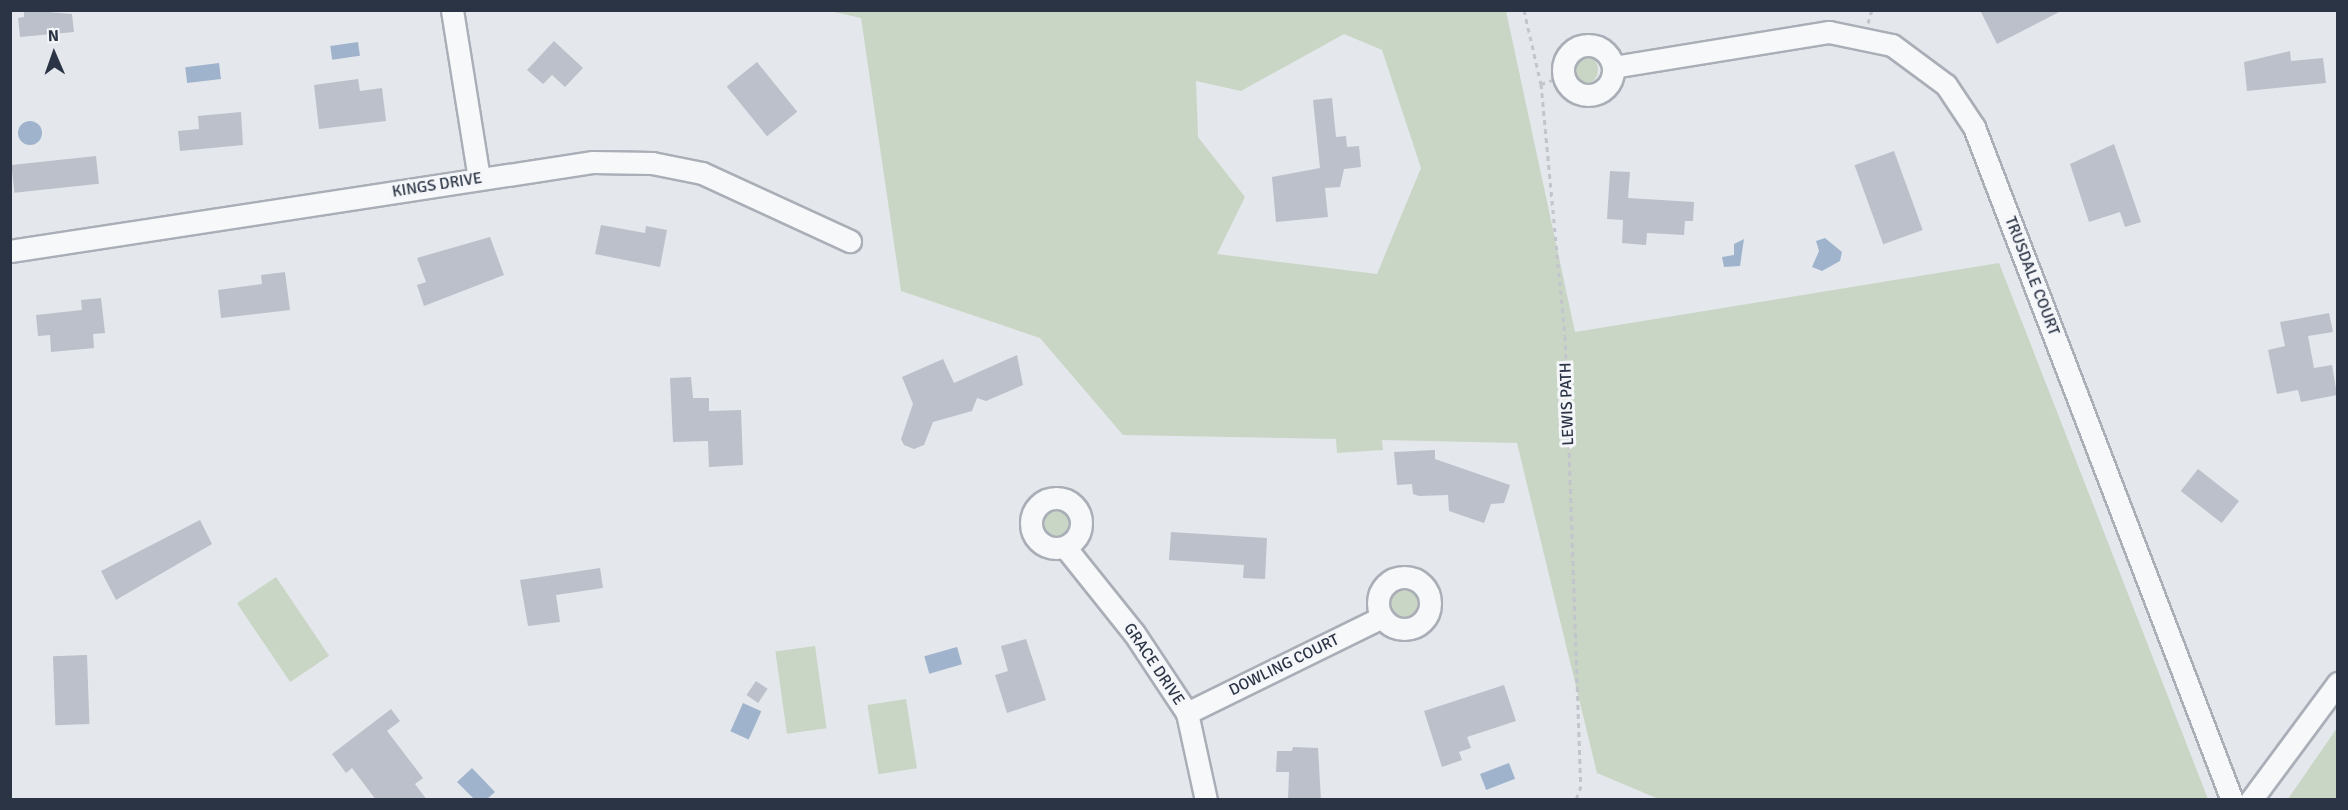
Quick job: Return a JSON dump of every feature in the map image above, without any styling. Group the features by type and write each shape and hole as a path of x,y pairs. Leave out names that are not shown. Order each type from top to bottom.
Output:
{"street":[{"path":"452,10 479,178"},
{"name":"TRUSDALE COURT","path":"1613,68 1829,32 1892,45 1946,85 1974,127 2232,800"},
{"path":"1584,45 1606,52 1613,68 1610,83 1597,93 1573,90 1564,76 1569,53 1584,45"},
{"name":"KINGS DRIVE","path":"10,251 593,162 652,163 730,182 850,241"},
{"name":"GRACE DRIVE","path":"1065,547 1134,633 1187,713 1206,800"},
{"name":"DOWLING COURT","path":"1187,713 1382,617"},
{"path":"2251,800 2337,683"}],"path":[{"name":"LEWIS PATH","path":"1524,10 1541,84 1565,336 1581,786 1576,800"},
{"path":"1541,84 1564,76"}],"green space":[{"path":"830,11 1506,11 1575,332 1999,263 2208,799 1661,800 1597,773 1517,443 1382,440 1383,450 1337,453 1336,439 1123,435 1040,338 901,291 861,18","holes":["1344,34 1382,50 1421,168 1377,274 1217,254 1245,197 1198,137 1196,81 1241,91"]},
{"path":"1584,56 1594,60 1598,70 1594,80 1584,84 1574,80 1570,70 1574,60"},
{"path":"1056,503 1063,504 1069,509 1074,515 1074,529 1069,535 1063,540 1056,541 1049,540 1043,535 1038,529 1037,522 1038,515 1043,509 1049,504"},
{"path":"276,577 329,656 290,682 237,603"},
{"path":"1405,583 1413,584 1420,589 1425,596 1425,612 1420,619 1413,624 1405,625 1397,624 1390,619 1385,612 1384,604 1385,596 1390,589 1397,584"},
{"path":"815,646 827,728 787,734 775,652"},
{"path":"906,699 917,768 878,774 867,705"},
{"path":"2337,728 2337,799 2288,799"}],"water":[{"path":"358,42 360,56 332,60 330,46"},
{"path":"219,63 221,79 187,83 185,67"},
{"path":"30,121 38,125 42,133 38,141 30,145 22,141 18,133 22,125"},
{"path":"1825,238 1842,252 1840,261 1822,271 1812,267 1819,251 1816,241"},
{"path":"1744,239 1740,266 1724,267 1722,257 1734,255 1734,244"},
{"path":"957,647 962,664 929,674 924,656"},
{"path":"743,703 761,711 749,739 730,731"},
{"path":"1509,763 1515,779 1486,790 1480,774"},
{"path":"472,768 495,792 487,799 474,799 457,782"}],"building":[{"path":"24,10 72,14 74,32 20,37 18,18 24,17"},
{"path":"1980,10 2063,10 1997,44"},
{"path":"554,41 583,68 565,87 552,75 543,84 527,70"},
{"path":"2290,51 2291,61 2323,58 2326,83 2247,91 2244,62"},
{"path":"757,62 797,112 767,136 727,87"},
{"path":"358,79 360,91 382,88 386,121 319,129 314,85"},
{"path":"1332,98 1336,137 1346,136 1347,147 1359,146 1361,167 1344,169 1340,187 1325,188 1328,217 1276,222 1272,177 1320,168 1313,100"},
{"path":"241,112 243,145 180,151 178,131 199,129 198,116"},
{"path":"2114,144 2141,222 2125,227 2120,212 2089,222 2070,164"},
{"path":"1894,151 1923,230 1883,244 1855,165"},
{"path":"96,156 99,184 14,193 11,165"},
{"path":"1610,171 1630,172 1628,198 1694,202 1693,221 1685,221 1684,235 1647,233 1646,245 1622,243 1623,220 1607,219"},
{"path":"601,225 645,233 646,226 667,230 660,267 595,254"},
{"path":"490,237 504,275 424,306 417,285 426,282 417,258"},
{"path":"285,272 290,310 221,318 218,290 262,284 261,275"},
{"path":"101,298 105,333 93,334 94,348 51,352 50,335 38,336 36,315 82,310 81,300"},
{"path":"2329,313 2333,332 2308,336 2314,368 2332,365 2337,395 2301,402 2298,390 2277,394 2268,350 2285,346 2280,322"},
{"path":"1017,355 1023,385 986,401 977,398 972,411 933,422 924,445 914,449 904,445 901,439 913,404 902,377 943,359 954,383"},
{"path":"691,377 693,398 709,398 709,411 741,410 743,465 709,467 708,441 673,442 670,378"},
{"path":"1435,450 1435,459 1510,485 1504,503 1491,504 1484,523 1449,511 1448,495 1419,496 1413,494 1412,484 1397,485 1394,452"},
{"path":"2198,469 2239,501 2222,523 2181,491"},
{"path":"200,520 212,544 116,600 101,571"},
{"path":"1171,532 1267,538 1265,579 1243,578 1244,565 1169,560"},
{"path":"600,568 603,588 556,595 560,622 528,626 520,580"},
{"path":"1026,639 1046,700 1007,713 995,675 1008,671 1001,646"},
{"path":"87,655 89,724 55,725 53,656"},
{"path":"756,681 768,689 758,703 746,695"},
{"path":"1504,685 1516,721 1467,737 1471,748 1459,752 1462,760 1442,767 1424,711"},
{"path":"391,709 400,721 387,731 423,778 415,784 427,800 376,800 352,768 346,773 332,754"},
{"path":"1293,747 1318,748 1321,800 1288,800 1289,772 1276,772 1277,751 1292,751"}]}
